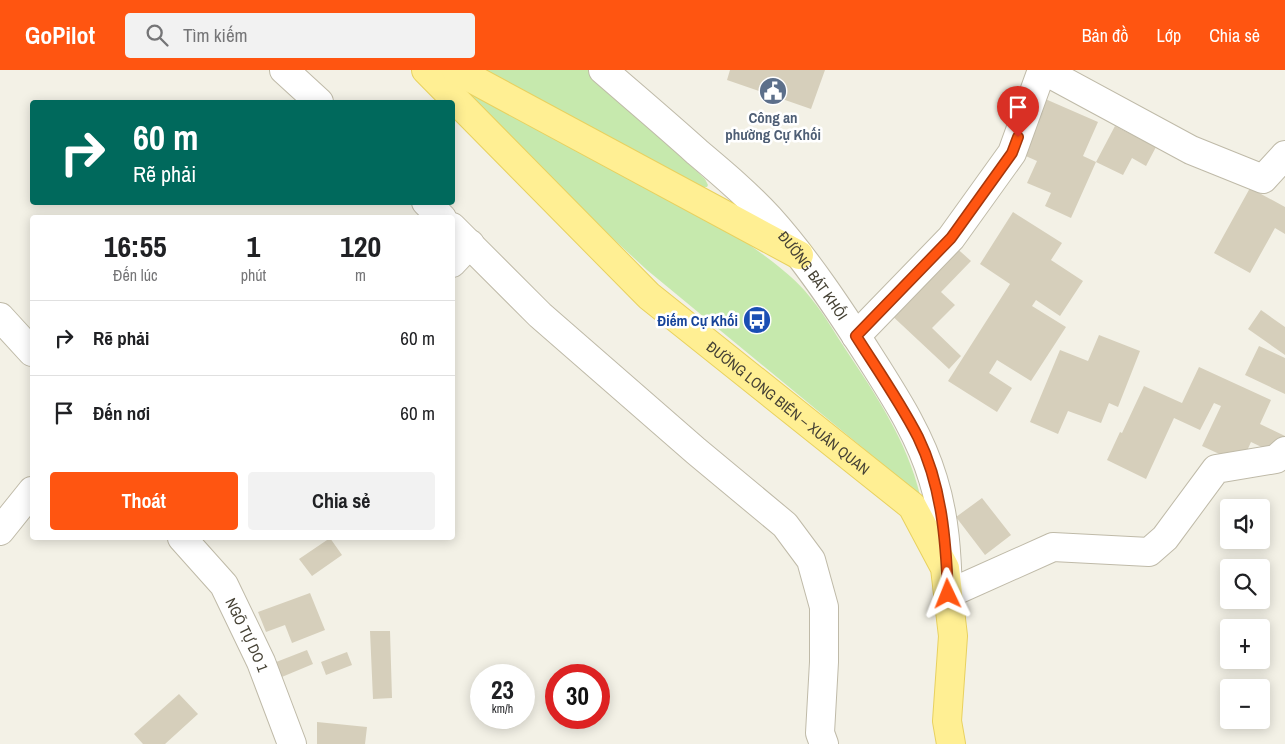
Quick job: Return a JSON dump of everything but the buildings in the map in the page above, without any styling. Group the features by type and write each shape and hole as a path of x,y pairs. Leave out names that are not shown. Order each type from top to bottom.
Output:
{"main road":[{"name":"ĐƯỜNG LONG BIÊN – XUÂN QUAN","path":"426,70 649,296 912,506 945,568 952,636 947,721 951,744"},
{"path":"456,70 799,256"}],"street":[{"path":"284,70 317,100"},
{"name":"ĐƯỜNG BÁT KHỐI","path":"603,70 741,190 769,219 799,256 856,336 897,400 918,438 927,460 937,493 943,523 948,594"},
{"path":"856,336 951,238 1012,153 1043,70 1191,150 1263,179 1285,155"},
{"path":"429,205 439,215"},
{"path":"458,245 696,451 785,525 811,560 824,607 824,662 820,733 824,744"},
{"path":"0,317 30,350"},
{"path":"948,594 1053,547 1149,552 1165,538 1216,469 1276,459 1285,451"},
{"path":"0,531 30,494"},
{"name":"NGÕ TỰ DO 1","path":"184,540 224,585 261,662 292,744"}],"green space":[{"path":"481,70 589,70 705,179 707,187 700,187"},
{"path":"457,87 743,240 791,277 822,312 879,401 899,437 920,495 647,270"}],"place":[{"name":"Công an phường Cự Khối","path":"773,91"},
{"name":"Điếm Cự Khối","path":"757,320"}],"route":[{"path":"948,594 943,523 934,480 927,460 918,438 897,400 856,336 951,238 1012,153 1018,137"}]}
